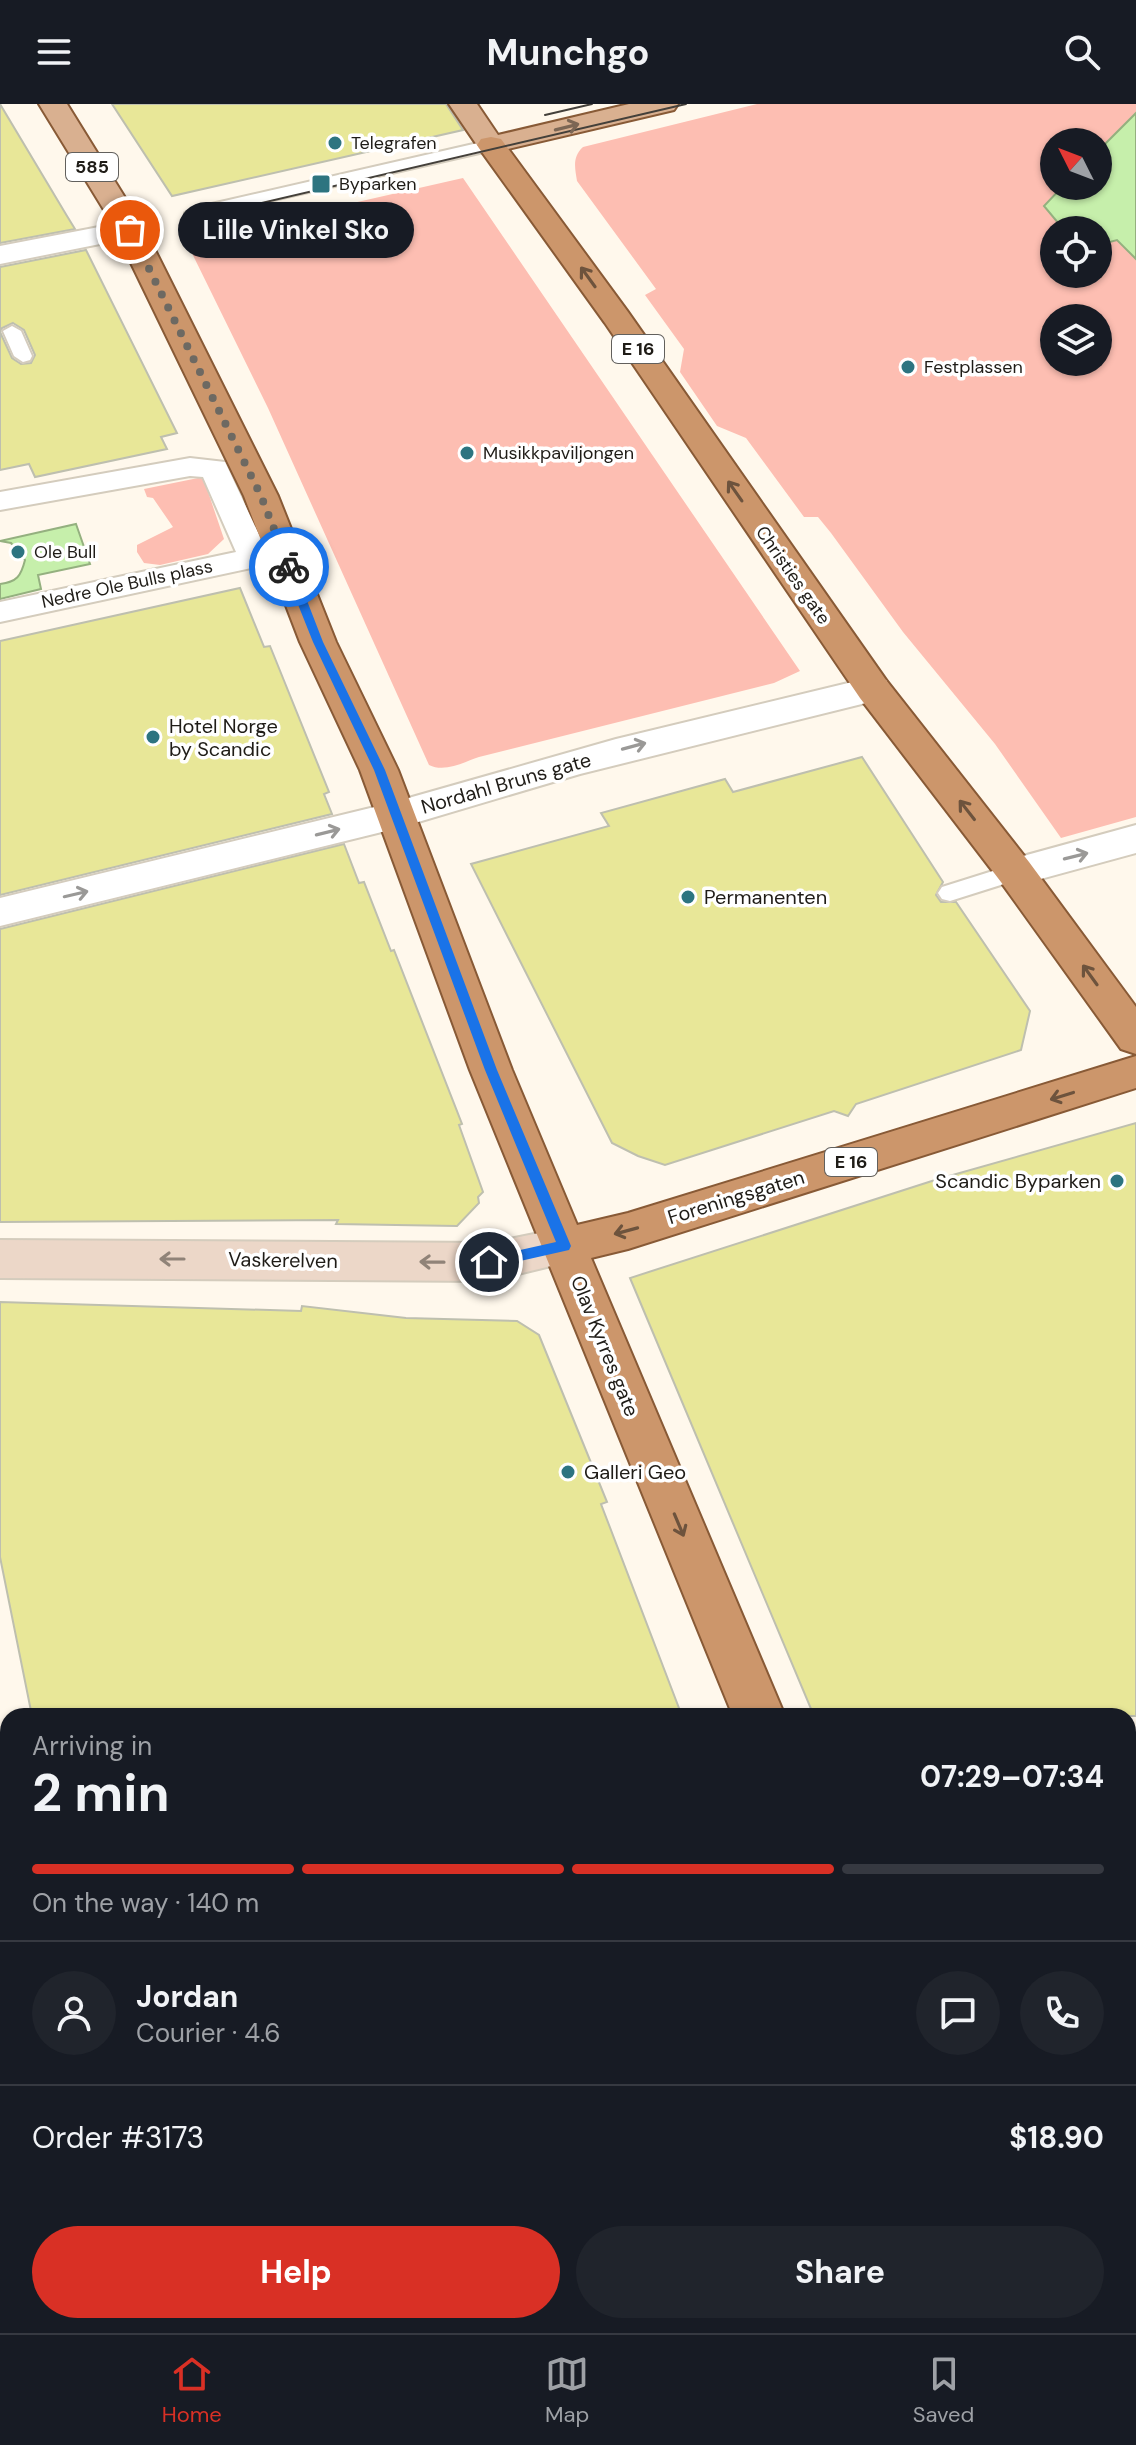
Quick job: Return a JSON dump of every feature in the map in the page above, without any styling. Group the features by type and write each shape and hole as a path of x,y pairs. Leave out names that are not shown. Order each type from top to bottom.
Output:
{"highway":[{"name":"Christies gate","path":"491,145 617,318 873,689 1015,872 1136,1038"},
{"name":"Olav Kyrres gate","path":"130,230 261,496 318,642 364,733 398,815 491,1070 756,1708"},
{"name":"Foreningsgaten","path":"564,1246 642,1227 1136,1072"}],"main road":[{"name":"Olav Kyrres gate","path":"53,104 130,230"},
{"name":"Christies gate","path":"463,104 491,145"},
{"path":"491,145 664,104"},
{"name":"Vaskerelven","path":"0,1259 489,1262 564,1246"}],"street":[{"path":"0,255 130,230"},
{"path":"190,467 222,417"},
{"path":"0,501 190,467 214,468 254,558 262,569 292,576"},
{"name":"Nedre Ole Bulls plass","path":"0,612 254,558"},
{"name":"Nordahl Bruns gate","path":"0,912 398,815 447,797 751,715 873,689"},
{"path":"1015,872 1136,839"}],"lane":[{"path":"194,213 491,145"},
{"path":"12,331 23,356"},
{"path":"950,893 1015,872"}],"shaded area":[{"path":"757,104 1136,104 1136,817 1061,838 995,744 903,632 818,517 804,517 746,438 717,426 680,372 684,349 645,295 656,289 577,181 575,167 583,147"},
{"path":"1136,113 1136,259 1117,240 1112,241 1112,216 1052,216 1044,206 1050,200 1112,200 1112,137"},
{"name":"Byparken","path":"463,178 800,671 774,683 479,757 454,766 441,768 429,765 268,408 186,241"},
{"path":"203,477 224,539 208,554 160,565 144,563 137,552 137,545 173,527 153,498 147,497 144,489"},
{"path":"76,524 90,564 38,575 41,589 0,599 0,584 17,577 25,560 11,543 0,541"}],"building":[{"path":"0,104 67,216 75,229 0,243"},
{"name":"Telegrafen","path":"112,104 446,104 463,130 172,196"},
{"path":"86,250 177,433 161,437 167,449 35,477 29,464 0,470 0,332 0,267","holes":["13,323 24,330 35,355 31,363 21,364 12,358 0,332"]},
{"name":"Hotel Norge by Scandic","path":"240,588 264,647 270,646 329,792 324,794 332,814 0,895 0,641"},
{"path":"862,757 943,882 936,895 941,902 956,902 1030,1011 1021,1050 856,1104 848,1116 834,1111 665,1165 612,1143 471,864 609,826 601,813 725,779 733,792"},
{"path":"344,844 359,883 364,882 391,951 394,950 462,1124 459,1125 483,1192 478,1197 479,1203 457,1226 336,1224 338,1220 0,1222 0,929"},
{"path":"1136,1123 1136,1708 811,1708 630,1278 935,1180"},
{"path":"0,1302 301,1311 302,1306 406,1318 517,1321 539,1335 607,1502 601,1504 679,1708 30,1708 0,1557"}],"tram line":[{"path":"545,115 592,104"},
{"path":"197,218 686,104"}],"way so far":[{"path":"130,230 261,496 289,567"}],"place":[{"name":"Telegrafen","path":"335,143"},
{"name":"Byparken","path":"321,184"},
{"name":"Lille Vinkel Sko","path":"130,230"},
{"name":"Festplassen","path":"908,367"},
{"name":"Musikkpaviljongen","path":"467,453"},
{"name":"Ole Bull","path":"18,552"},
{"name":"Hotel Norge by Scandic","path":"153,737"},
{"name":"Permanenten","path":"688,897"},
{"name":"Scandic Byparken","path":"1117,1181"},
{"name":"Galleri Geo","path":"568,1472"}],"route":[{"path":"289,567 318,642 364,733 415,858 491,1070 564,1246 489,1262"}]}
